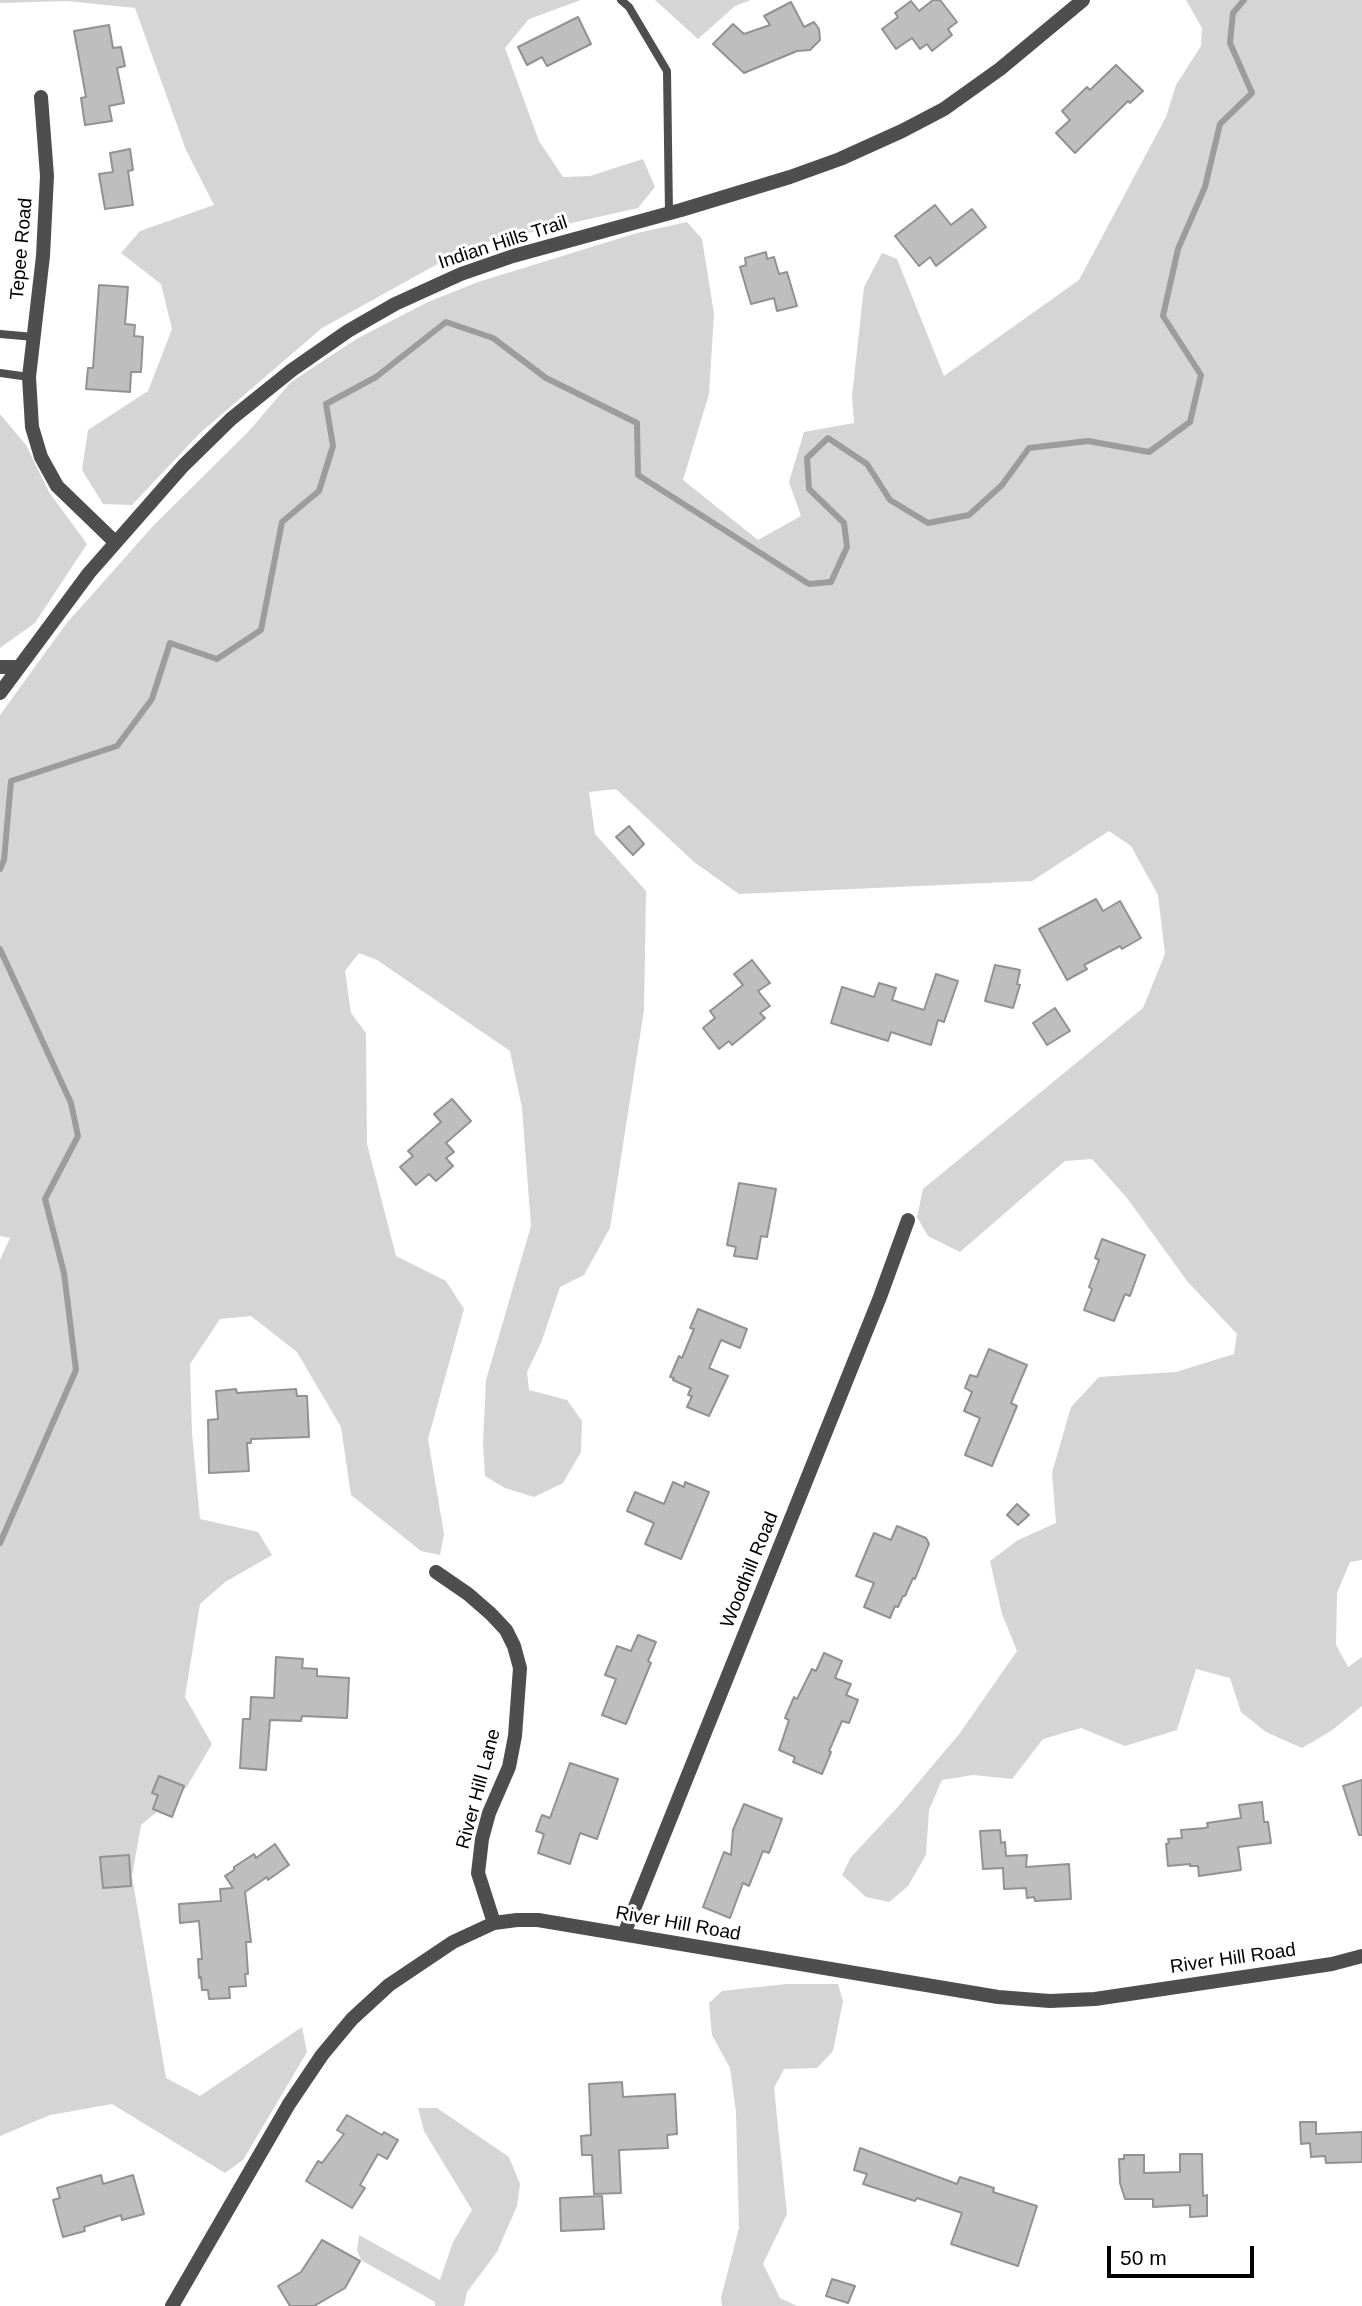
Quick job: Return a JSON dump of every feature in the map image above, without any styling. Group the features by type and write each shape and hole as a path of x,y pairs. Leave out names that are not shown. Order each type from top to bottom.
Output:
{"street":[{"name":"Indian Hills Trail","path":"0,693 115,542 183,466 231,419 292,370 348,331 395,304 461,274 513,256 790,177 840,159 902,131 944,108 1000,69 1083,0"},
{"name":"Tepee Road","path":"41,97 47,176 43,256 29,377 32,427 49,474 65,496 115,542"},
{"path":"0,667 18,667"},
{"name":"Woodhill Road","path":"624,1934 880,1297 908,1220"},
{"name":"River Hill Lane","path":"436,1572 468,1594 506,1630 520,1668 517,1723 509,1767 489,1813 482,1839 478,1873 494,1923"},
{"name":"River Hill Road","path":"172,2306 283,2115 322,2055 352,2019 389,1985 453,1941 494,1923 538,1920 998,1997 1050,2001 1095,1999 1332,1964 1362,1956"}],"lane":[{"path":"621,0 629,7 667,71 669,213"},
{"path":"0,334 34,337"},
{"path":"0,373 29,377"}],"shaded area":[{"path":"0,0 581,0 529,19 505,48 539,141 563,177 590,176 643,159 655,187 638,208 470,246 322,328 200,433 132,505 103,504 82,470 88,430 148,391 172,329 161,284 121,253 140,231 214,205 186,150 135,8 67,1 0,3"},
{"path":"655,0 751,0 735,6 698,39"},
{"path":"1186,0 1362,0 1362,1560 1350,1562 1337,1593 1336,1645 1348,1667 1362,1657 1362,1706 1331,1731 1302,1748 1266,1732 1241,1712 1230,1678 1196,1669 1177,1730 1125,1746 1081,1728 1043,1739 1012,1779 973,1775 942,1780 929,1810 926,1855 908,1886 889,1902 866,1897 842,1875 851,1857 896,1809 960,1733 1017,1651 1002,1614 990,1561 1018,1540 1056,1523 1052,1473 1071,1407 1099,1377 1176,1372 1234,1354 1237,1334 1187,1281 1127,1198 1092,1159 1065,1161 960,1252 928,1236 917,1217 923,1189 1143,1008 1165,954 1158,895 1131,846 1109,831 1032,881 739,894 694,862 616,789 589,792 595,834 646,891 644,1010 610,1228 584,1275 560,1287 541,1343 527,1372 529,1390 567,1400 582,1421 581,1452 563,1483 534,1497 505,1488 485,1476 483,1443 486,1380 531,1226 522,1108 510,1051 377,960 359,953 345,971 351,1013 366,1033 367,1144 396,1256 446,1281 464,1309 428,1439 444,1534 440,1555 421,1551 351,1495 341,1427 297,1352 251,1316 220,1319 190,1364 192,1433 200,1519 258,1532 272,1555 225,1582 200,1604 185,1697 212,1744 186,1788 141,1825 132,1876 166,2078 200,2096 302,2027 307,2052 243,2160 225,2173 112,2104 50,2115 0,2136 0,1260 10,1238 0,1236 0,715 66,624 154,525 248,432 291,382 358,338 428,302 478,282 637,233 687,222 702,239 714,314 709,394 683,480 758,540 801,516 789,482 804,432 854,423 852,396 864,287 882,253 897,259 944,376 1079,280 1166,117 1176,85 1201,46 1202,28"},
{"path":"0,414 26,445 49,492 87,544 35,623 0,648"},
{"path":"786,1984 838,1984 843,2001 833,2051 817,2068 784,2069 774,2088 787,2214 763,2264 780,2298 797,2306 722,2306 721,2298 739,2228 736,2112 730,2068 712,2035 709,2003 722,1991"},
{"path":"418,2108 437,2108 509,2157 520,2184 517,2206 497,2252 467,2292 464,2306 435,2306 435,2302 361,2260 357,2250 359,2235 440,2280 453,2242 472,2210 424,2131"}],"building":[{"path":"933,0 940,0 957,22 948,29 952,35 932,51 927,44 920,49 912,38 896,49 882,29 898,17 895,13 911,1 919,11"},
{"path":"791,2 804,27 814,22 819,29 820,40 810,50 797,51 744,73 713,44 733,24 744,34 770,25 764,16"},
{"path":"578,17 591,44 547,66 542,57 527,65 518,47"},
{"path":"109,25 113,48 121,47 125,66 117,68 124,103 109,106 112,121 85,125 81,98 86,97 74,31"},
{"path":"1116,65 1143,91 1130,103 1128,101 1075,153 1056,133 1070,120 1062,111 1087,87 1090,90"},
{"path":"130,149 133,170 128,171 133,205 105,209 99,174 113,172 110,153"},
{"path":"935,205 951,225 972,209 986,227 936,266 930,257 919,266 895,236"},
{"path":"766,252 767,259 774,257 779,274 787,272 797,306 777,311 774,298 751,304 740,267 746,265 745,258"},
{"path":"99,285 128,287 125,324 135,325 134,336 143,337 141,372 131,372 130,392 86,389 88,368 93,368"},
{"path":"629,826 644,844 633,855 616,837"},
{"path":"1096,899 1103,911 1120,901 1141,938 1084,965 1087,969 1067,980 1039,929"},
{"path":"752,960 770,983 758,991 770,1006 760,1013 765,1018 732,1045 729,1041 719,1049 703,1028 715,1018 710,1011 743,985 734,974"},
{"path":"995,965 1020,970 1017,984 1020,985 1013,1008 985,1001"},
{"path":"936,974 958,981 944,1022 938,1020 931,1045 891,1032 888,1041 831,1023 842,987 874,997 879,983 896,988 892,1000 924,1010"},
{"path":"1055,1008 1070,1031 1047,1045 1033,1023"},
{"path":"452,1099 471,1121 446,1143 454,1152 446,1158 453,1166 436,1181 429,1174 416,1185 400,1167 413,1156 408,1151 441,1122 434,1114"},
{"path":"739,1183 776,1189 767,1237 761,1236 757,1259 734,1256 736,1247 727,1245"},
{"path":"1102,1239 1145,1255 1130,1296 1125,1294 1114,1321 1084,1310 1092,1289 1089,1287 1099,1260 1095,1258"},
{"path":"698,1309 747,1329 740,1348 721,1340 709,1368 728,1376 709,1416 687,1407 692,1396 688,1395 691,1388 670,1377 679,1356 682,1358 694,1329 690,1328"},
{"path":"989,1349 1027,1365 1011,1403 1017,1406 992,1466 965,1455 980,1418 964,1411 972,1392 965,1388 970,1375 977,1377"},
{"path":"236,1389 237,1393 296,1389 297,1396 307,1396 309,1437 251,1439 251,1443 247,1443 249,1471 209,1473 208,1420 218,1419 216,1391"},
{"path":"673,1482 684,1487 685,1482 709,1492 681,1559 645,1544 654,1523 627,1511 635,1492 664,1504"},
{"path":"1017,1504 1029,1515 1018,1525 1007,1515"},
{"path":"897,1526 926,1538 929,1544 915,1579 913,1578 898,1607 895,1606 890,1618 864,1607 874,1583 856,1576 874,1533 891,1540"},
{"path":"638,1635 656,1642 648,1661 651,1663 626,1724 602,1715 616,1679 605,1675 617,1646 631,1651"},
{"path":"824,1653 842,1661 835,1678 851,1684 846,1695 858,1700 849,1723 842,1721 822,1774 793,1762 795,1757 779,1750 789,1720 785,1718 794,1697 797,1699 812,1669 816,1671"},
{"path":"276,1657 303,1659 302,1668 317,1669 317,1676 349,1678 347,1718 302,1716 301,1721 270,1720 266,1770 240,1768 243,1719 250,1719 251,1697 274,1698"},
{"path":"570,1763 618,1779 597,1839 580,1833 570,1864 538,1853 544,1834 536,1831 542,1815 550,1818"},
{"path":"159,1776 184,1786 172,1817 153,1809 158,1795 152,1793"},
{"path":"1362,1780 1362,1835 1359,1835 1343,1786"},
{"path":"1262,1802 1264,1822 1268,1822 1271,1843 1238,1847 1241,1870 1199,1876 1198,1866 1168,1866 1166,1844 1169,1843 1168,1839 1182,1838 1181,1830 1205,1828 1208,1827 1207,1823 1241,1818 1239,1805"},
{"path":"744,1804 782,1819 769,1853 763,1851 749,1886 743,1883 730,1918 703,1907 724,1852 731,1855 733,1830"},
{"path":"1000,1830 1001,1843 1005,1842 1006,1856 1027,1855 1026,1867 1069,1864 1071,1899 1035,1901 1034,1897 1027,1898 1026,1888 1004,1889 1003,1868 983,1869 980,1831"},
{"path":"275,1844 289,1865 245,1892 251,1942 246,1942 246,1986 229,1987 230,1998 209,1999 208,1990 202,1990 201,1977 199,1978 198,1959 202,1959 199,1921 180,1923 179,1904 221,1901 220,1889 233,1888 225,1876 254,1854 256,1858"},
{"path":"129,1855 131,1886 103,1888 100,1857"},
{"path":"622,2082 623,2097 675,2094 677,2134 667,2135 668,2148 619,2150 621,2193 594,2194 592,2155 582,2155 581,2136 591,2135 589,2084"},
{"path":"347,2115 382,2135 384,2132 398,2140 387,2159 378,2154 360,2185 365,2188 352,2208 306,2181 318,2161 322,2163 344,2134 337,2130"},
{"path":"1300,2122 1316,2122 1316,2134 1362,2132 1362,2162 1326,2163 1325,2156 1311,2157 1310,2143 1301,2144"},
{"path":"860,2148 957,2184 960,2177 994,2188 993,2192 1037,2206 1018,2266 951,2244 962,2213 863,2184 867,2174 854,2170"},
{"path":"1180,2154 1202,2154 1203,2196 1207,2195 1207,2216 1190,2217 1190,2205 1153,2207 1153,2199 1125,2199 1120,2183 1119,2159 1124,2159 1124,2155 1144,2155 1144,2173 1180,2172"},
{"path":"101,2175 103,2184 133,2175 144,2214 122,2220 121,2215 84,2227 85,2231 63,2237 53,2200 60,2198 57,2188"},
{"path":"602,2196 604,2229 561,2231 560,2198"},
{"path":"322,2240 360,2261 345,2288 314,2306 290,2306 278,2286 301,2272"},
{"path":"832,2279 855,2286 848,2303 826,2296"}],"waterway":[{"path":"0,869 4,860 11,781 117,746 152,699 170,643 217,659 261,630 282,522 319,491 333,446 326,404 376,377 446,322 493,338 546,378 637,423 638,475 809,584 831,582 847,547 844,523 809,489 807,458 828,438 867,464 890,500 928,523 969,515 1002,485 1029,448 1088,441 1149,452 1190,422 1201,375 1163,316 1178,249 1205,187 1220,124 1252,93 1230,43 1233,13 1244,0"},
{"path":"0,949 71,1103 78,1136 45,1199 64,1273 76,1370 0,1543"}]}
